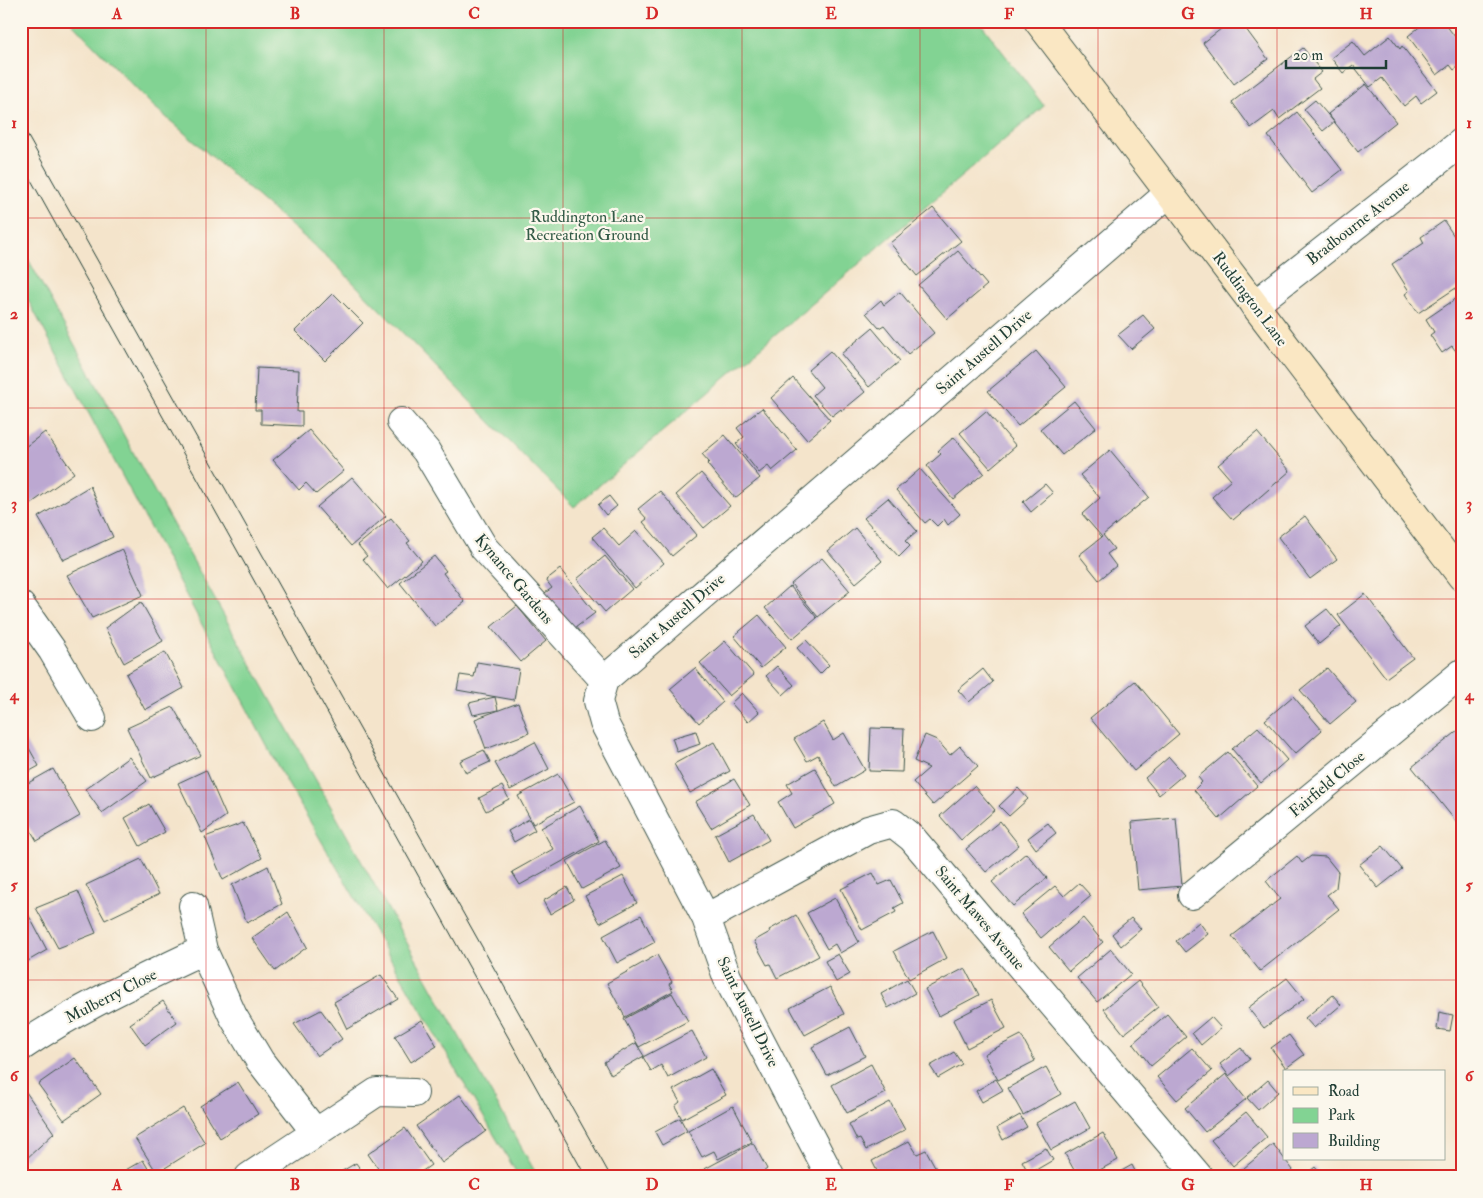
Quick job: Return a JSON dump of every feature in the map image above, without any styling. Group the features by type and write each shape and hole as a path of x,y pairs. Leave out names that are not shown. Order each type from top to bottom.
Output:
{"main road":[{"name":"Ruddington Lane","path":"1038,21 1462,576"}],"street":[{"name":"Bradbourne Avenue","path":"1254,305 1462,142"},
{"name":"Saint Austell Drive","path":"831,1177 727,977 706,918 604,722 598,701 604,680 1169,193"},
{"name":"Kynance Gardens","path":"401,422 426,451 484,548 604,680"},
{"path":"21,606 52,650 92,718"},
{"name":"Fairfield Close","path":"1192,895 1462,673"},
{"name":"Saint Mawes Avenue","path":"706,918 868,830 893,823 912,838 1199,1177"},
{"path":"193,906 203,950 233,1016 260,1062 316,1133"},
{"name":"Mulberry Close","path":"21,1046 132,984 203,950"},
{"path":"249,1177 377,1092 414,1093"}],"green space":[{"name":"Ruddington Lane Recreation Ground","path":"70,21 979,21 1044,106 574,507 333,262 151,104"},
{"path":"21,246 152,487 538,1177 519,1177 282,774 21,287"}],"building":[{"path":"1231,21 1240,21 1268,59 1234,84 1203,43"},
{"path":"1427,21 1443,21 1462,46 1462,64 1454,70 1450,65 1437,75 1408,36"},
{"path":"1390,36 1400,49 1402,46 1437,91 1421,103 1416,96 1404,106 1382,78 1370,87 1353,65 1343,73 1331,58 1353,41 1365,56"},
{"path":"1303,48 1322,72 1313,79 1320,88 1279,119 1274,111 1251,128 1232,102"},
{"path":"1366,84 1396,122 1358,152 1328,114"},
{"path":"1315,100 1334,122 1323,131 1304,109"},
{"path":"1297,112 1342,170 1312,193 1268,136"},
{"path":"933,208 961,241 917,276 890,243"},
{"path":"1444,221 1462,248 1462,284 1418,313 1405,294 1409,291 1392,264 1424,243 1421,237"},
{"path":"958,251 987,285 947,319 918,285"},
{"path":"900,292 934,333 908,354 884,325 879,328 866,313 881,300 884,305"},
{"path":"333,293 363,323 325,361 295,331"},
{"path":"1457,298 1462,304 1462,352 1459,355 1452,346 1442,353 1430,335 1434,332 1426,319"},
{"path":"1143,315 1155,329 1131,349 1118,335"},
{"path":"872,328 900,361 869,387 841,354"},
{"path":"830,351 865,392 842,411 841,409 832,416 813,395 822,387 808,370"},
{"path":"1036,351 1066,387 1018,426 988,391"},
{"path":"257,368 299,370 297,412 302,412 302,426 261,424 261,410 255,410"},
{"path":"793,378 830,420 807,440 771,398"},
{"path":"1074,401 1096,428 1062,455 1040,429"},
{"path":"762,408 797,450 772,471 768,466 759,473 736,444 744,437 737,428"},
{"path":"986,411 1016,446 990,468 960,433"},
{"path":"309,430 344,471 316,494 306,483 299,490 273,460"},
{"path":"45,432 74,473 26,507 21,501 21,450"},
{"path":"1257,432 1290,471 1233,520 1212,497 1231,480 1218,465"},
{"path":"725,435 760,478 735,498 707,464 709,462 702,454"},
{"path":"954,437 984,473 953,499 927,466 941,454 938,451"},
{"path":"1110,450 1149,497 1103,535 1114,549 1107,554 1116,566 1099,580 1079,555 1102,537 1082,514 1100,498 1080,475"},
{"path":"920,469 960,514 948,525 944,519 937,526 930,519 925,523 896,490"},
{"path":"701,473 730,506 704,528 676,495"},
{"path":"352,477 386,516 351,546 317,507"},
{"path":"1045,484 1053,493 1031,512 1023,502"},
{"path":"90,486 113,537 63,560 38,517"},
{"path":"660,491 697,535 672,556 643,522 647,519 638,509"},
{"path":"609,496 617,506 606,515 598,505"},
{"path":"888,498 917,531 905,541 910,546 899,557 864,518"},
{"path":"1305,516 1337,559 1310,579 1278,537"},
{"path":"391,518 410,541 407,543 422,561 388,589 363,559 367,556 358,545"},
{"path":"603,528 619,546 636,531 664,563 635,588 592,537"},
{"path":"855,528 882,561 856,583 828,551"},
{"path":"122,549 143,595 92,618 67,575"},
{"path":"434,556 446,571 443,573 465,602 435,626 400,583"},
{"path":"605,556 632,589 605,612 577,579"},
{"path":"822,558 850,591 818,617 791,584"},
{"path":"560,569 595,613 571,631 542,595 552,588 546,580"},
{"path":"790,586 817,618 792,639 765,608"},
{"path":"1365,594 1413,658 1386,678 1338,615"},
{"path":"141,602 163,641 124,663 105,628"},
{"path":"517,606 546,641 521,662 491,627"},
{"path":"1327,609 1341,626 1319,644 1305,626"},
{"path":"759,615 786,647 761,668 734,636"},
{"path":"806,640 829,665 820,674 797,648"},
{"path":"725,641 754,675 729,696 700,663"},
{"path":"165,652 184,688 145,710 126,674"},
{"path":"477,662 519,669 514,700 457,690 460,675 474,677"},
{"path":"777,666 794,685 783,695 766,676"},
{"path":"695,668 723,702 699,723 670,689"},
{"path":"1327,668 1356,702 1330,724 1300,690"},
{"path":"983,669 993,682 969,702 958,690"},
{"path":"1135,681 1179,734 1134,771 1090,718"},
{"path":"742,693 759,712 748,722 731,703"},
{"path":"1293,696 1322,730 1295,754 1265,720"},
{"path":"495,697 498,710 473,715 469,703"},
{"path":"518,703 529,733 486,749 475,719"},
{"path":"173,707 201,755 151,778 127,728"},
{"path":"823,722 833,740 844,733 865,770 836,787 818,755 807,761 794,739"},
{"path":"1258,727 1287,760 1261,783 1232,749"},
{"path":"871,728 904,729 902,772 869,771"},
{"path":"1459,730 1462,734 1462,829 1412,767"},
{"path":"696,731 700,744 677,752 672,738"},
{"path":"21,734 39,766 21,776"},
{"path":"925,735 937,740 950,755 960,746 978,766 933,805 913,782 929,768 914,761"},
{"path":"535,742 549,769 510,790 495,763"},
{"path":"714,742 730,771 690,793 674,764"},
{"path":"484,750 490,762 466,773 460,761"},
{"path":"1228,752 1257,786 1219,819 1194,790 1202,782 1198,777"},
{"path":"129,757 147,781 102,813 85,789"},
{"path":"1169,757 1184,774 1159,795 1145,778"},
{"path":"815,768 835,804 793,828 778,802 792,793 787,784"},
{"path":"53,769 80,816 37,841 21,814 21,787"},
{"path":"206,770 226,816 202,833 178,783"},
{"path":"558,774 574,802 533,824 518,796"},
{"path":"734,779 750,805 711,828 695,802"},
{"path":"502,786 509,799 486,811 479,798"},
{"path":"974,786 995,810 961,840 940,816"},
{"path":"1018,788 1028,799 1009,816 999,806"},
{"path":"149,804 165,832 140,846 125,818"},
{"path":"580,806 599,841 520,885 512,872 553,849 541,828"},
{"path":"754,814 769,840 729,862 715,835"},
{"path":"1176,818 1182,886 1138,890 1132,822"},
{"path":"529,819 535,830 514,842 508,831"},
{"path":"1000,821 1019,845 986,872 966,849"},
{"path":"243,823 262,858 223,880 205,837"},
{"path":"1048,823 1056,833 1036,849 1028,838"},
{"path":"605,840 621,868 582,889 567,861"},
{"path":"1383,846 1402,869 1378,888 1359,865"},
{"path":"1026,853 1047,878 1013,906 992,882"},
{"path":"1297,856 1302,863 1311,856 1326,857 1338,872 1336,888 1327,895 1339,909 1260,971 1232,936 1280,899 1266,881"},
{"path":"141,859 159,894 105,920 86,885"},
{"path":"268,866 282,904 247,923 232,885"},
{"path":"873,873 879,885 891,880 903,903 894,908 896,912 862,930 841,889"},
{"path":"623,876 637,903 600,923 585,896"},
{"path":"1079,883 1091,896 1041,938 1021,914 1055,886 1064,896"},
{"path":"567,887 574,900 550,914 543,901"},
{"path":"78,891 96,933 58,948 36,908"},
{"path":"835,898 859,942 840,953 835,944 827,949 807,913"},
{"path":"288,912 307,947 275,971 252,938"},
{"path":"28,914 47,950 21,965 21,918"},
{"path":"641,915 655,942 617,963 603,936"},
{"path":"796,915 819,956 777,978 770,964 767,965 754,941"},
{"path":"1083,918 1103,942 1069,971 1049,947"},
{"path":"1131,918 1141,929 1121,946 1112,934"},
{"path":"1199,922 1208,934 1185,952 1176,941"},
{"path":"933,931 947,958 909,979 894,951"},
{"path":"1111,949 1131,974 1097,1002 1077,978"},
{"path":"838,954 850,974 836,982 825,961"},
{"path":"657,955 672,982 669,984 673,991 625,1017 607,983"},
{"path":"965,968 979,995 939,1016 925,989"},
{"path":"381,975 398,999 347,1029 334,1002"},
{"path":"1287,978 1304,999 1264,1028 1248,1008"},
{"path":"907,979 915,993 888,1008 881,994"},
{"path":"1138,981 1158,1007 1124,1034 1104,1009"},
{"path":"830,987 844,1014 805,1035 790,1008"},
{"path":"672,993 688,1021 639,1047 624,1019"},
{"path":"1333,995 1341,1005 1314,1028 1305,1018"},
{"path":"991,1000 1006,1028 967,1048 953,1020"},
{"path":"163,1001 177,1022 145,1045 130,1024"},
{"path":"321,1010 342,1039 317,1056 294,1024"},
{"path":"1439,1012 1453,1015 1450,1031 1437,1029"},
{"path":"1167,1014 1186,1037 1151,1066 1133,1043"},
{"path":"1211,1017 1221,1028 1201,1045 1192,1033"},
{"path":"422,1020 437,1046 411,1062 395,1036"},
{"path":"850,1027 865,1056 827,1075 812,1047"},
{"path":"692,1031 706,1057 668,1078 661,1065 651,1071 643,1057"},
{"path":"1021,1035 1035,1061 998,1080 984,1054"},
{"path":"1289,1035 1304,1055 1286,1068 1271,1048"},
{"path":"636,1043 644,1056 611,1075 604,1062"},
{"path":"1192,1048 1212,1071 1177,1100 1157,1077"},
{"path":"1241,1048 1250,1059 1229,1076 1220,1064"},
{"path":"954,1052 962,1064 938,1078 930,1066"},
{"path":"75,1058 101,1094 64,1120 38,1084"},
{"path":"871,1064 886,1093 847,1113 832,1085"},
{"path":"1046,1067 1061,1094 1023,1115 1008,1088"},
{"path":"711,1069 726,1095 682,1119 675,1106 680,1102 673,1090"},
{"path":"1226,1074 1246,1099 1205,1132 1185,1108"},
{"path":"996,1079 1003,1090 982,1102 976,1091"},
{"path":"1268,1080 1278,1092 1258,1110 1247,1098"},
{"path":"238,1082 258,1114 220,1138 200,1106"},
{"path":"26,1092 54,1133 25,1160 21,1156 21,1096"},
{"path":"460,1095 486,1131 442,1163 416,1126"},
{"path":"1075,1101 1090,1128 1051,1150 1036,1123"},
{"path":"890,1102 905,1130 866,1150 860,1139 857,1140 849,1124"},
{"path":"733,1106 752,1142 718,1159 714,1151 702,1157 688,1131"},
{"path":"183,1108 205,1143 157,1173 135,1138"},
{"path":"1246,1112 1267,1137 1233,1166 1211,1140"},
{"path":"1020,1115 1027,1127 1003,1140 997,1128"},
{"path":"680,1118 687,1131 662,1145 655,1132"},
{"path":"405,1128 431,1165 414,1177 384,1177 368,1154"},
{"path":"1103,1133 1118,1160 1087,1177 1078,1177 1065,1154"},
{"path":"909,1141 917,1154 926,1150 938,1172 929,1177 880,1177 872,1161"},
{"path":"753,1143 767,1169 763,1172 766,1177 701,1177 699,1172"},
{"path":"1273,1144 1283,1157 1283,1160 1285,1160 1293,1170 1285,1177 1241,1177 1238,1173"},
{"path":"1046,1148 1053,1160 1029,1174 1022,1161"},
{"path":"143,1160 153,1177 118,1177 117,1175"},
{"path":"356,1163 366,1177 332,1177"},
{"path":"1132,1165 1138,1177 1111,1177"},
{"path":"1315,1167 1323,1177 1303,1177"}],"tram line":[{"path":"21,124 611,1177"},
{"path":"21,162 586,1177"}]}
